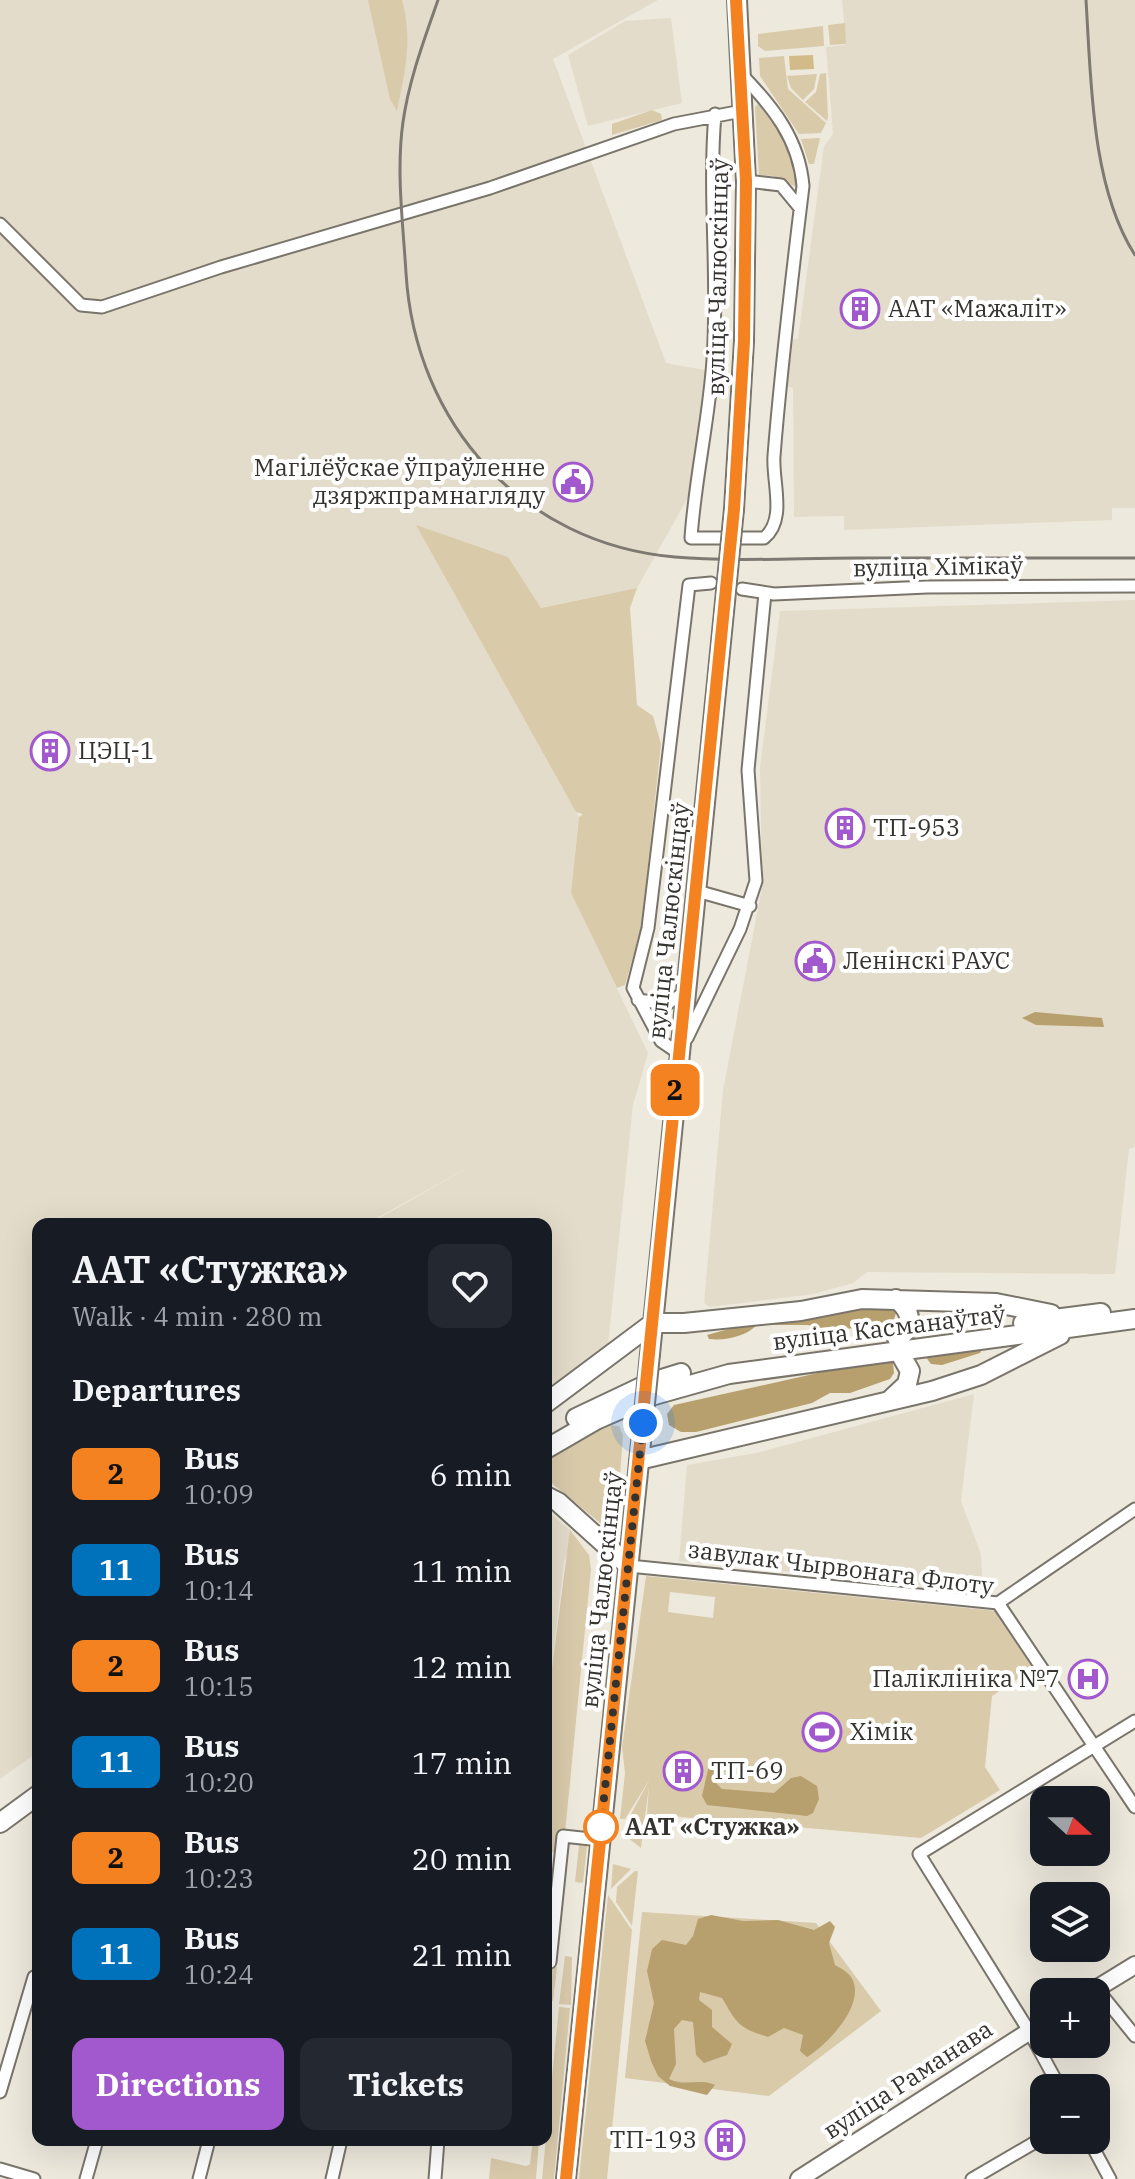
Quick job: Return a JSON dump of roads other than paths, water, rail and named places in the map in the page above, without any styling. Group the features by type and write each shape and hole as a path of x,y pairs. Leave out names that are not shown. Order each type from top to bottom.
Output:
{"main road":[{"name":"вуліца Чалюскінцаў","path":"566,2179 734,509 744,341 746,181 737,0"},
{"path":"552,1399 653,1323 699,1322 801,1311 862,1299 996,1303 1070,1323"},
{"path":"889,1401 907,1384 910,1371 897,1344 908,1329 909,1312 896,1299"},
{"name":"вуліца Касманаўтаў","path":"1070,1323 1135,1308"},
{"name":"вуліца Касманаўтаў","path":"651,1389 729,1361 1070,1323 1135,1319"},
{"path":"639,1460 889,1401 981,1375 1070,1323"},
{"path":"552,1432 598,1405 651,1389"},
{"path":"552,1446 651,1389"},
{"path":"552,1499 629,1566"},
{"path":"0,1823 32,1799"},
{"path":"0,1835 32,1812"},
{"path":"1110,1980 1135,1965"},
{"name":"вуліца Раманава","path":"799,2179 1030,2031"}],"street":[{"path":"715,114 711,160 716,285 713,363 691,538 764,538 771,532 776,510 773,462 800,208 801,162 792,138 770,106 740,74"},
{"path":"0,224 81,305 102,307 221,267 490,188 674,124 742,111"},
{"path":"746,181 781,185 800,208"},
{"path":"711,583 689,585 650,915 633,988 661,1041 679,1056 750,906 756,881 748,770 765,593"},
{"name":"вуліца Хімікаў","path":"742,589 765,593 1135,586"},
{"path":"697,891 750,906"},
{"path":"638,1000 667,1004 686,992"},
{"path":"998,1603 1135,1509"},
{"name":"завулак Чырвонага Флоту","path":"629,1566 998,1603 1135,1807"},
{"path":"1030,2017 919,1854 1135,1721"},
{"path":"552,1943 563,1836 600,1840"},
{"path":"0,2092 32,1989"},
{"path":"1110,2008 1135,2036"},
{"path":"972,2179 1030,2145"},
{"path":"86,2179 95,2146"},
{"path":"199,2179 207,2146"},
{"path":"332,2179 340,2146"},
{"path":"435,2179 438,2146"},
{"path":"1097,2154 1110,2179"},
{"path":"0,2169 34,2179"}],"railway":[{"path":"438,0 413,75 401,141 402,216 414,328 430,379 455,425 486,466 525,501 570,528 620,547 675,557 743,560 1135,558"},
{"path":"1086,0 1092,97 1101,165 1120,228 1135,255"}],"place":[{"name":"ААТ «Мажаліт»","path":"860,309"},
{"name":"Магілёўскае ўпраўленне дзяржпрамнагляду","path":"573,482"},
{"name":"ЦЭЦ-1","path":"50,751"},
{"name":"ТП-953","path":"845,828"},
{"name":"Ленінскі РАУС","path":"815,961"},
{"name":"Паліклініка №7","path":"1088,1679"},
{"name":"Хімік","path":"822,1732"},
{"name":"ТП-69","path":"683,1771"},
{"name":"ААТ «Стужка»","path":"601,1827"},
{"name":"ТП-193","path":"725,2140"}]}
